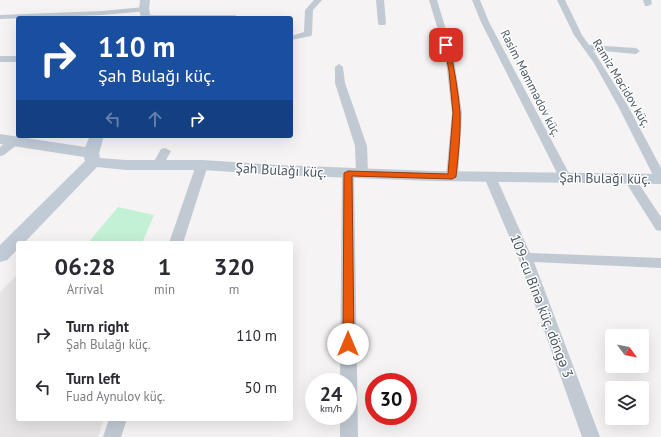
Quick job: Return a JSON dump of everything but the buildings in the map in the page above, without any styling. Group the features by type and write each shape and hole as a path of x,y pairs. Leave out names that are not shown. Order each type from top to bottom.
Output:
{"street":[{"path":"293,38 308,34 309,10 318,0"},
{"path":"380,0 382,23"},
{"path":"433,0 449,53 456,106 456,136 452,177"},
{"name":"Rasim Məmmədov küç.","path":"476,0 485,22 565,177"},
{"name":"Ramiz Məcidov küç.","path":"562,0 576,31 623,106 661,179"},
{"path":"24,16 145,11 220,16"},
{"path":"0,17 16,16"},
{"path":"586,47 636,51"},
{"path":"0,59 16,59"},
{"path":"339,67 340,83 361,146 355,174 349,437"},
{"path":"0,256 92,157 97,138"},
{"path":"0,153 8,140"},
{"name":"Şah Bulağı küç.","path":"8,140 92,157 115,164 202,165 355,174 452,177 661,179"},
{"path":"158,165 165,151"},
{"path":"177,241 202,165"},
{"name":"109-cu Binə küç. döngə 3","path":"490,177 525,258 590,437"},
{"path":"629,178 661,227"},
{"path":"525,258 661,263"},
{"path":"112,437 117,421"}],"shaded area":[{"path":"16,276 16,421 103,421 98,437 0,437 0,292"}],"green space":[{"path":"118,207 154,215 143,241 90,241"}],"route":[{"path":"348,344 348,173 452,177 456,141 456,113 452,71 446,45"}]}
